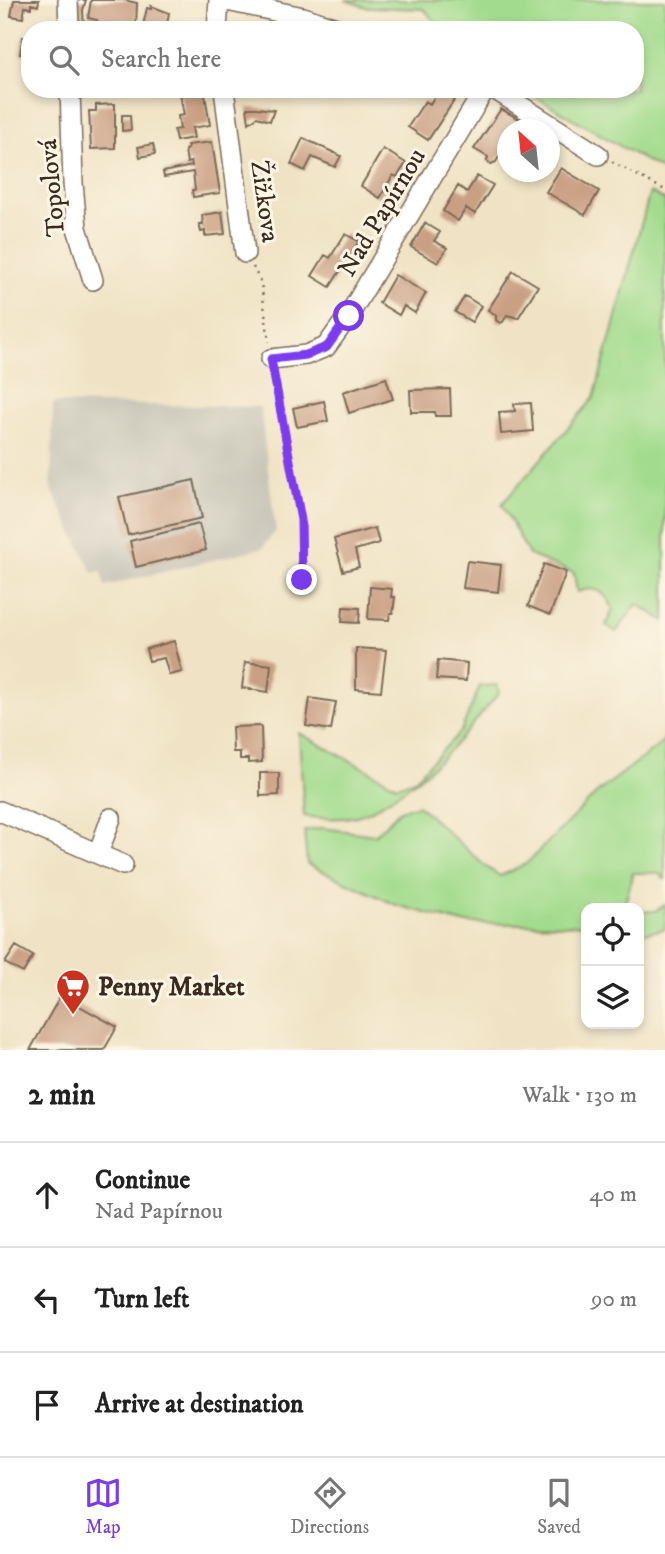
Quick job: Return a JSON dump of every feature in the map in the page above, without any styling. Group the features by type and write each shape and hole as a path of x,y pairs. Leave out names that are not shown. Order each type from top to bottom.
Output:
{"street":[{"path":"68,0 69,21"},
{"path":"218,21 221,0 315,21"},
{"name":"Topolová","path":"70,98 73,183 78,228 93,280"},
{"name":"Žižkova","path":"225,98 245,253"},
{"name":"Nad Papírnou","path":"271,359 306,355 327,347 349,316 480,98"},
{"path":"508,98 598,155"},
{"path":"0,811 123,865"},
{"path":"99,854 111,818"}],"path":[{"path":"598,155 665,190"},
{"name":"Žižkova","path":"245,253 261,283 271,359 301,520 302,580"}],"shaded area":[{"path":"53,403 260,407 276,531 262,548 105,586 101,571 93,573 51,488"}],"green space":[{"path":"345,0 665,0 665,172 538,98 644,98 644,21 434,21 424,9 366,7"},
{"path":"650,192 665,200 665,621 637,604 616,632 606,625 613,609 607,598 599,591 590,589 577,592 574,573 529,555 502,504 594,398"},
{"path":"497,685 499,693 462,737 408,787 363,814 334,818 304,816 299,733 397,786 414,780 461,731 480,686"},
{"path":"665,737 665,879 658,873 633,873 625,903 581,903 581,925 463,923 396,905 307,864 304,831 322,828 375,835 400,810 418,805 486,867 500,876 526,864 598,792 662,743"},
{"path":"665,905 665,929 644,933 644,912 655,911"}],"building":[{"path":"14,0 39,0 38,6 31,4 31,8 25,7 23,18 11,16"},
{"path":"76,0 86,0 84,21 77,21"},
{"path":"91,0 124,0 137,3 136,21 97,21 88,18"},
{"path":"151,6 169,13 168,21 144,21 147,8 151,9"},
{"path":"181,98 206,98 210,125 192,128 194,138 176,141 174,130 180,129 178,116 184,115"},
{"path":"434,98 456,98 428,140 408,127 425,101 430,104"},
{"path":"115,104 115,148 91,149 89,111 96,111 96,105"},
{"path":"247,108 274,110 270,121 257,117 249,123"},
{"path":"501,109 519,119 497,119 496,162 491,164 487,161 488,157 474,149"},
{"path":"122,115 130,115 131,130 122,131"},
{"path":"303,138 341,156 335,167 312,157 305,171 291,164"},
{"path":"212,142 220,193 193,197 193,172 164,177 163,172 192,166 191,162 187,163 187,145"},
{"path":"153,144 155,154 140,157 138,147"},
{"path":"383,149 406,163 397,177 393,175 380,198 361,186"},
{"path":"560,170 599,191 585,215 546,192 552,182 560,182"},
{"path":"477,176 493,185 475,214 466,208 458,221 443,211 458,186 467,192"},
{"path":"222,212 225,234 205,236 205,231 201,232 199,224 203,224 202,215"},
{"path":"425,223 440,232 434,241 447,248 438,263 411,247"},
{"path":"345,234 359,241 330,287 312,276 325,255 330,258"},
{"path":"513,271 538,286 518,318 507,315 500,323 496,320 496,315 488,310"},
{"path":"395,275 426,293 415,313 404,306 399,315 379,303"},
{"path":"465,296 481,306 472,322 455,312"},
{"path":"386,378 393,399 349,413 343,392"},
{"path":"450,389 451,416 435,416 435,412 411,412 410,390"},
{"path":"324,401 328,421 297,427 293,408"},
{"path":"531,403 533,431 501,434 499,412 515,411 514,404"},
{"path":"194,480 202,518 128,535 119,497"},
{"path":"199,524 206,550 136,567 130,541"},
{"path":"375,528 379,543 355,550 359,567 343,571 334,539"},
{"path":"467,561 501,565 498,592 463,588"},
{"path":"544,564 566,572 550,615 528,606"},
{"path":"370,587 392,589 391,597 395,597 393,613 390,613 389,620 368,619"},
{"path":"343,607 360,608 359,623 342,622"},
{"path":"174,641 182,672 169,675 164,658 149,661 146,649"},
{"path":"356,648 386,650 381,691 356,689"},
{"path":"438,660 467,663 466,681 436,679"},
{"path":"245,662 271,665 268,692 242,688"},
{"path":"310,698 336,702 331,730 306,726"},
{"path":"261,726 262,762 248,763 248,759 240,759 240,752 233,752 232,727"},
{"path":"260,773 279,773 279,795 260,796"},
{"path":"16,946 33,956 23,973 5,963"},
{"name":"Penny Market","path":"67,984 81,992 76,1002 78,1005 117,1027 104,1050 30,1050"}],"place":[{"name":"Penny Market","path":"73,1016"}],"route":[{"path":"302,580 301,520 271,359 306,355 327,347 349,316"}]}
